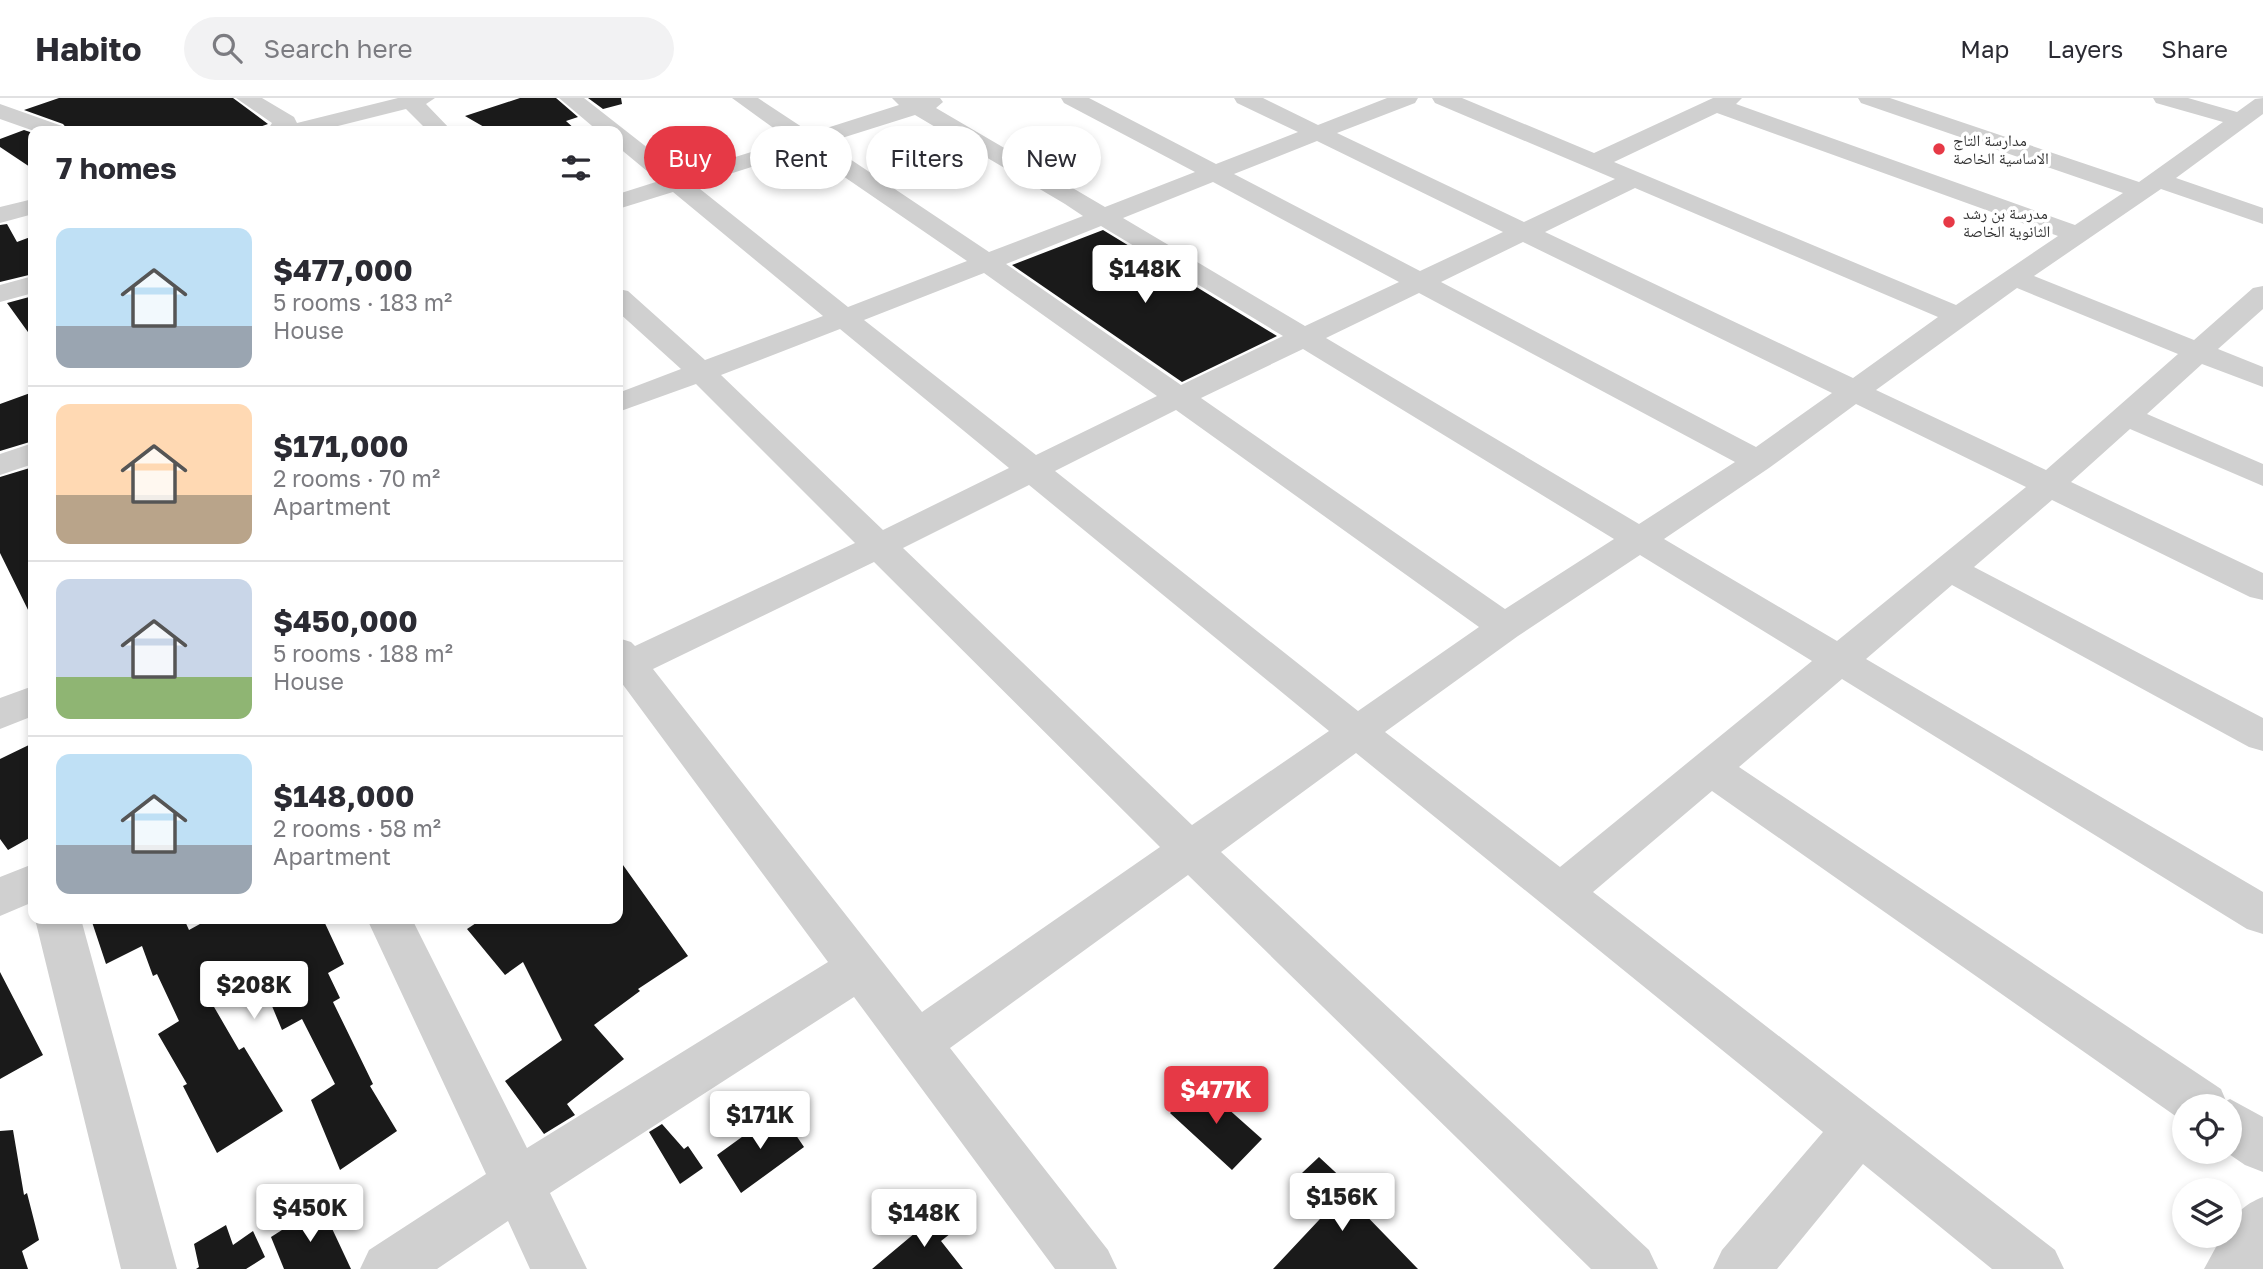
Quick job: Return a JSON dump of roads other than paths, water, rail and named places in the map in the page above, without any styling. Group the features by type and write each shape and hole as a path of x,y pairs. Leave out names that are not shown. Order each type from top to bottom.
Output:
{"street":[{"path":"247,98 286,121 282,126"},
{"path":"314,126 446,98"},
{"path":"570,98 606,126"},
{"path":"743,98 784,126"},
{"path":"848,126 910,102 944,98"},
{"path":"1072,98 1758,461"},
{"path":"1245,98 2263,587"},
{"path":"623,401 844,318 1407,98"},
{"path":"1443,98 1958,316"},
{"path":"1869,98 2149,185 2263,216"},
{"path":"2164,98 2251,112"},
{"path":"1594,162 1724,101 2076,234"},
{"path":"335,126 419,102"},
{"path":"419,102 437,126"},
{"path":"910,102 1307,337 2263,915"},
{"path":"0,111 40,126"},
{"path":"917,1043 1505,627 1758,461 1958,316 2251,112"},
{"path":"623,140 644,157"},
{"path":"852,172 986,262 1505,627"},
{"path":"1089,1269 624,658 878,546 1179,397 1635,179"},
{"path":"623,200 658,189"},
{"path":"684,189 1034,468 1356,731 2036,1269"},
{"path":"2,207 28,199"},
{"path":"2,207 28,206"},
{"path":"2015,278 2263,378"},
{"path":"0,294 28,286"},
{"path":"1562,892 2049,485 2263,294"},
{"path":"623,302 700,371 1189,849 1630,1269"},
{"path":"2125,416 2263,476"},
{"path":"0,465 28,455"},
{"path":"1950,569 2263,736"},
{"path":"1711,769 2185,1094"},
{"path":"0,897 28,884"},
{"path":"59,924 149,1269"},
{"path":"391,924 559,1269"},
{"path":"388,1269 517,1184 859,968"},
{"path":"1741,1269 1860,1128"},
{"path":"2242,1132 2263,1147"},
{"path":"2232,1269 2263,1224"}],"place":[{"name":"مدارسة التاج الاساسية الخاصة","path":"1939,149"},
{"name":"مدرسة بن رشد الثانوية الخاصة","path":"1949,222"}]}
